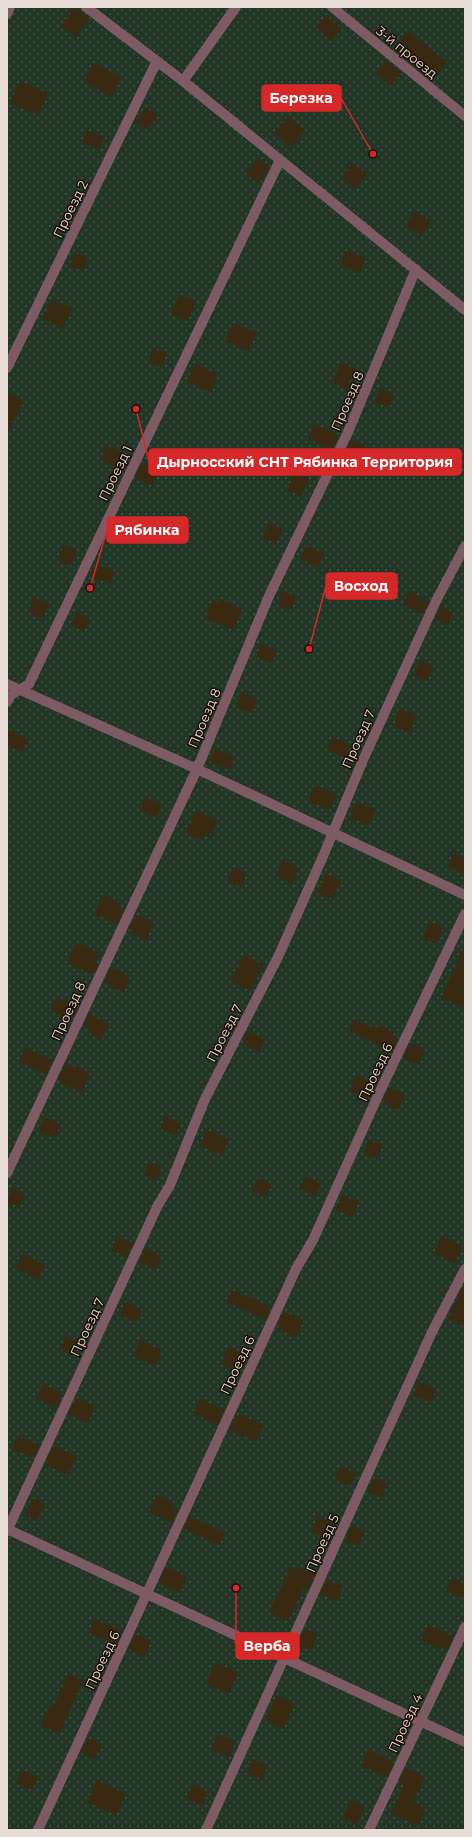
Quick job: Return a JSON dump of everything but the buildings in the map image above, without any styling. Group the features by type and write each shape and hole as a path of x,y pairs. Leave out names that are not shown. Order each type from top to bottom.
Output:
{"street":[{"path":"7,14 10,7"},
{"path":"86,7 183,81 465,310"},
{"path":"183,81 236,7"},
{"name":"3-й проезд","path":"332,7 465,116"},
{"name":"Проезд 2","path":"7,368 157,61"},
{"name":"Проезд 1","path":"7,702 11,695 29,684 280,160"},
{"name":"Проезд 8","path":"7,1173 197,770 269,596 348,432 416,269"},
{"name":"Проезд 7","path":"7,1530 157,1208 170,1185 205,1099 278,957 333,832 366,752 436,600 465,546"},
{"path":"7,684 333,832 465,895"},
{"name":"Проезд 6","path":"38,1830 296,1269 313,1240 381,1089 465,914"},
{"name":"Проезд 5","path":"206,1830 432,1332 465,1269"},
{"path":"7,1530 465,1742"},
{"name":"Проезд 4","path":"370,1830 465,1627"}],"green space":[{"path":"7,7 465,7 465,1830 7,1830"}],"place":[{"name":"Березка","path":"373,154"},
{"name":"Дырносский СНТ Рябинка Территория","path":"136,409"},
{"name":"Рябинка","path":"90,588"},
{"name":"Восход","path":"309,649"},
{"name":"Верба","path":"236,1588"}]}
